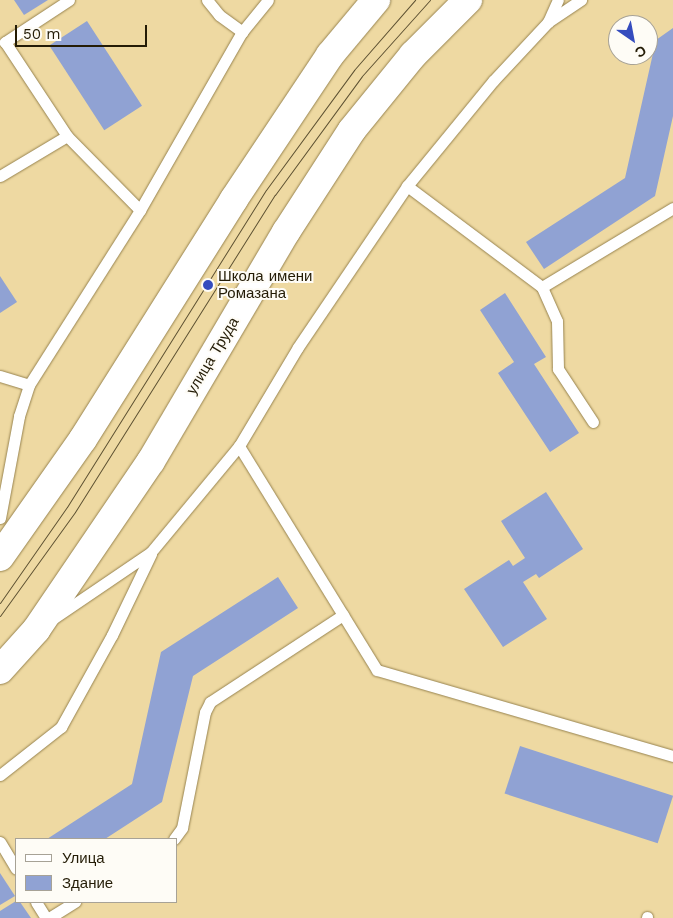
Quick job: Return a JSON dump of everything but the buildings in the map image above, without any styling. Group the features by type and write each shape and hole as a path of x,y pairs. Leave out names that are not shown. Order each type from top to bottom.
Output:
{"main road":[{"path":"0,557 83,439 234,199 330,55 376,0"},
{"name":"улица Труда","path":"0,670 36,630 151,461 286,232 352,130 413,55 468,0"}],"lane":[{"path":"69,0 3,44 67,136 140,210"},
{"path":"207,0 219,15 242,32"},
{"path":"0,518 19,416 29,385 140,210 242,32 268,0"},
{"path":"548,22 558,0"},
{"path":"0,775 61,727 112,635 151,552 239,446 298,347 407,186 492,81 548,22 581,0"},
{"path":"0,176 67,136"},
{"path":"407,186 542,287 557,322 558,370 593,422"},
{"path":"542,287 673,208"},
{"path":"0,376 29,385"},
{"path":"239,446 377,670 673,756"},
{"path":"36,630 151,552"},
{"path":"175,838 182,828 205,712 210,702 343,615"},
{"path":"0,842 15,867"},
{"path":"37,903 47,918 73,903"}],"tram line":[{"path":"0,603 67,507 266,190 354,70 415,0"},
{"path":"0,616 75,512 275,195 362,76 430,0"}],"place":[{"name":"Школа имени Ромазана","path":"208,285"}]}
